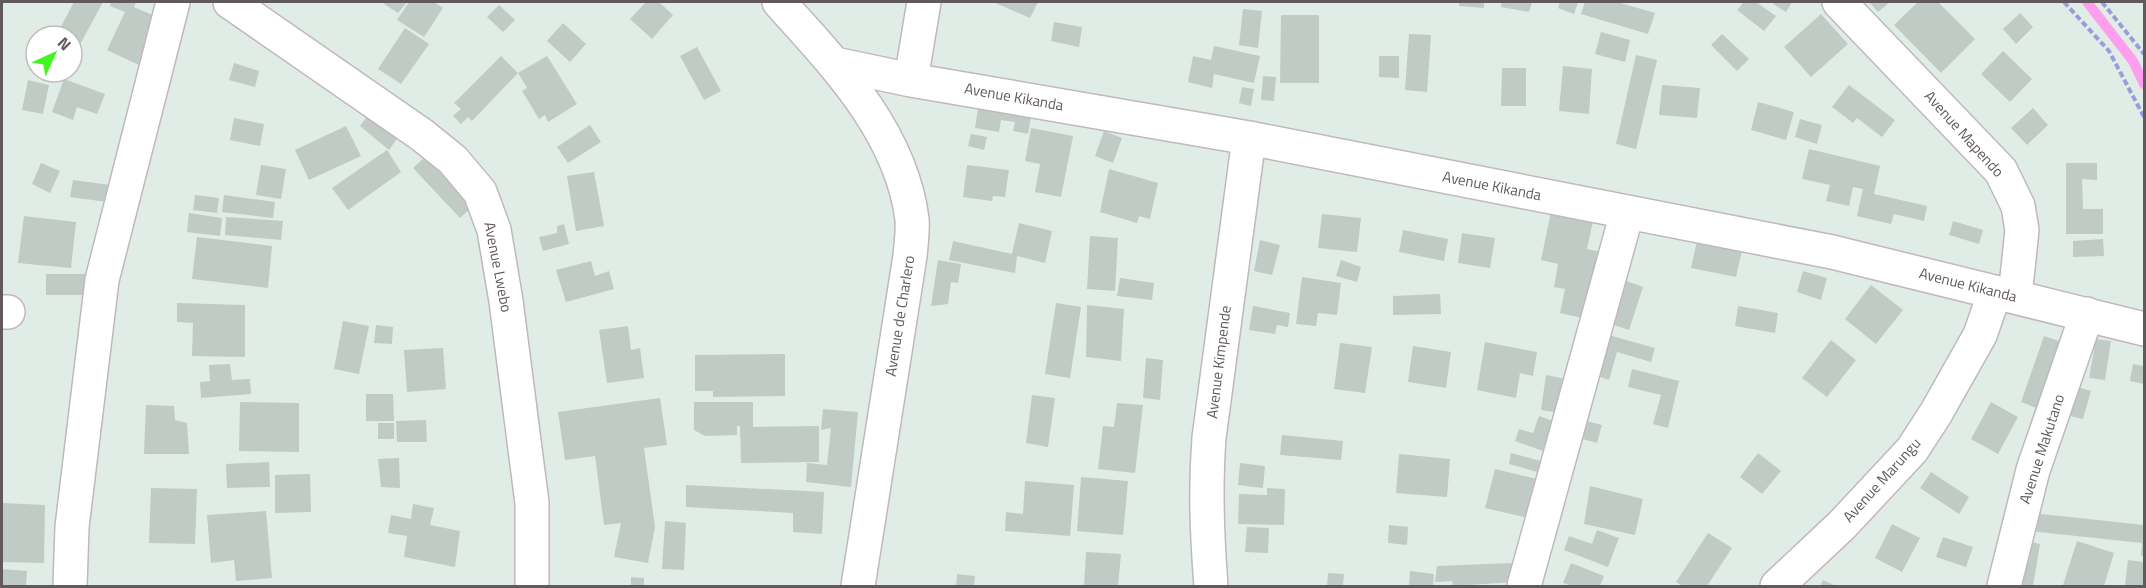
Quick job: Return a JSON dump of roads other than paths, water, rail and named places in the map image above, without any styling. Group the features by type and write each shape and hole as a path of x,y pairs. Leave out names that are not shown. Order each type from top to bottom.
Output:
{"street":[{"path":"70,586 72,527 102,280 173,2"},
{"name":"Avenue Lwebo","path":"230,2 422,135 453,160 480,192 494,230 506,301 532,503 532,586"},
{"name":"Avenue de Charlero","path":"779,2 835,64 868,109 899,167 912,221 910,256 858,586"},
{"path":"911,80 924,2"},
{"name":"Avenue Mapendo","path":"1839,2 2001,171 2018,206 2022,230 2005,294"},
{"name":"Avenue Kikanda","path":"835,64 911,80 1249,138 1832,252 2145,329"},
{"name":"Avenue Kimpende","path":"1211,586 1206,522 1209,438 1249,138"},
{"path":"1524,586 1627,213"},
{"name":"Avenue Marungu","path":"1777,586 1842,525 1912,450 2005,294"},
{"name":"Avenue Makutano","path":"2004,586 2033,470 2087,314"}],"waterway":[{"path":"2087,2 2133,61 2144,84"}]}
